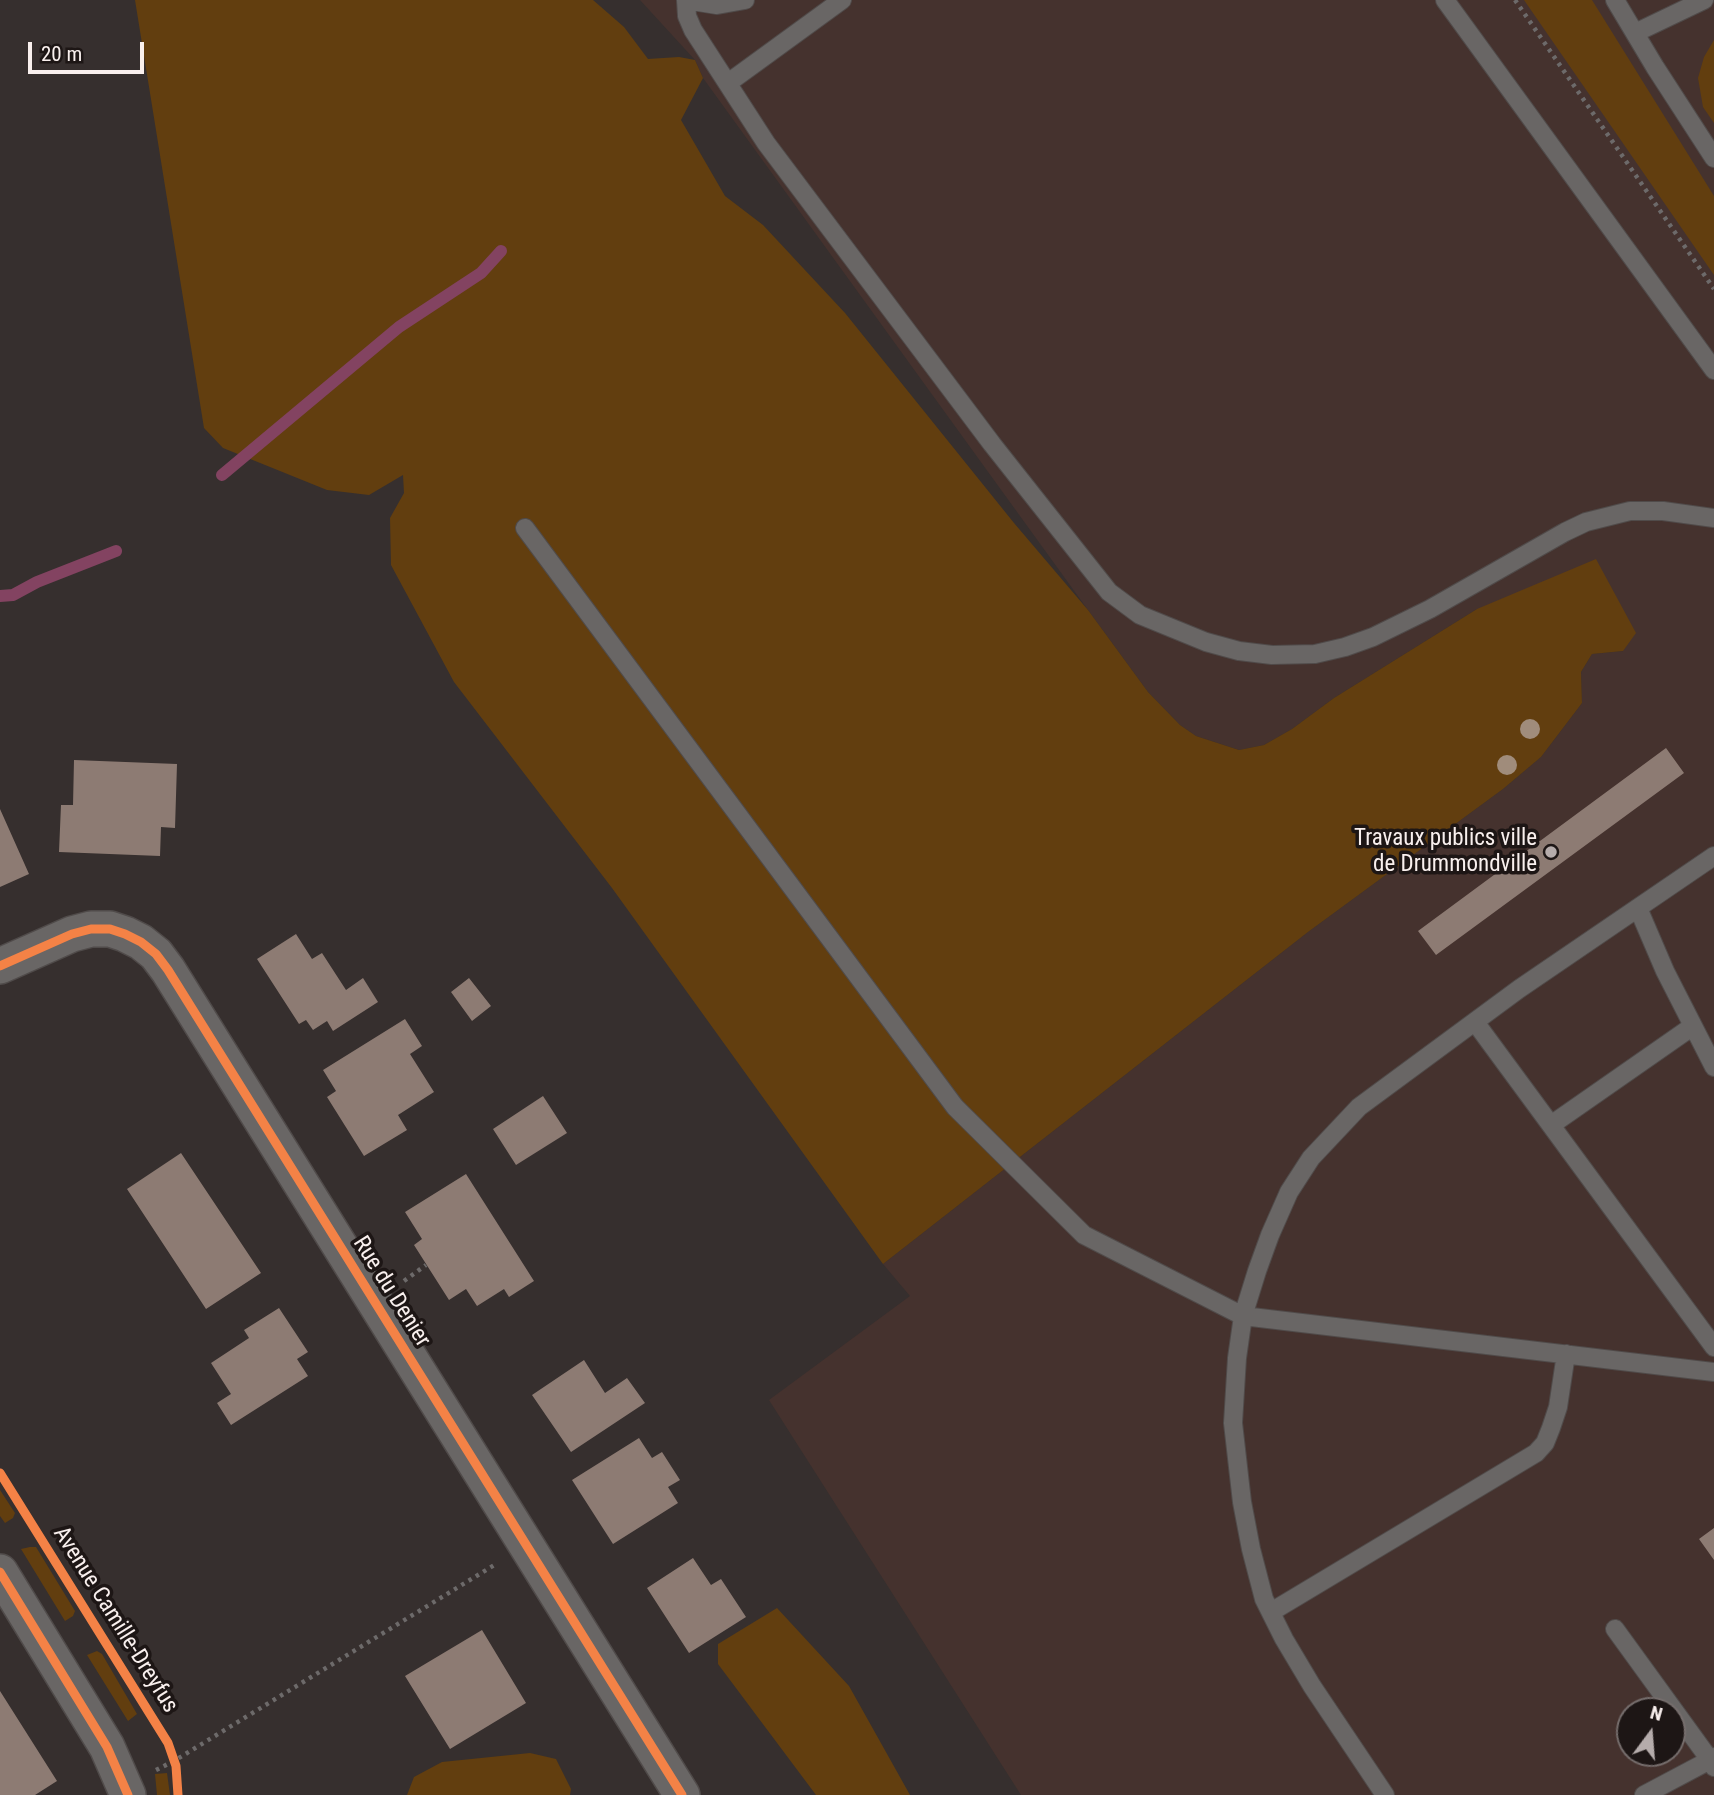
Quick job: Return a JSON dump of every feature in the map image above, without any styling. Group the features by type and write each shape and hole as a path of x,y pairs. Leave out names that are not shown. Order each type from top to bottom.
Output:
{"street":[{"name":"Rue du Denier","path":"0,966 72,934 91,929 110,929 125,934 156,954 682,1795"},
{"path":"0,1572 107,1746 128,1795"}],"lane":[{"path":"746,0 717,5 686,0 687,16 693,30 785,168 992,444 1109,592 1140,615 1206,642 1240,651 1272,655 1325,652 1373,637 1430,609 1586,522 1630,511 1663,511 1714,518"},
{"path":"728,83 842,0"},
{"path":"1446,0 1714,370"},
{"path":"1615,0 1714,158"},
{"path":"1635,33 1703,0"},
{"path":"525,528 955,1107 1084,1235 1243,1316 1714,1372"},
{"path":"1383,1794 1311,1686 1271,1612 1251,1549 1242,1502 1233,1423 1243,1316 1270,1234 1289,1192 1311,1158 1359,1107 1519,989 1714,856"},
{"path":"1638,908 1714,1067"},
{"path":"1475,1021 1714,1347"},
{"path":"1551,1125 1693,1026"},
{"path":"1271,1612 1536,1453 1545,1443 1558,1407 1566,1354"},
{"path":"1615,1629 1713,1761 1644,1795"}],"path":[{"path":"1515,0 1714,289"},
{"path":"156,1770 503,1559"}],"shaded area":[{"path":"135,0 593,0 624,27 648,59 679,57 695,60 703,78 681,120 725,196 763,225 845,313 1014,523 1088,610 1148,692 1180,725 1196,736 1239,750 1264,745 1477,609 1596,559 1636,633 1623,651 1592,654 1581,672 1582,703 1541,757 1503,789 1308,932 883,1264 612,888 454,682 391,565 390,518 404,493 403,475 369,495 327,490 223,448 204,428"},
{"path":"640,0 1714,0 1714,1795 1021,1795 769,1400 910,1296 883,1264 1308,932 1503,789 1541,757 1582,703 1581,672 1592,654 1623,651 1477,609 1264,745 1239,750 1196,736 1180,725 1148,692 703,78 695,60"},
{"path":"1524,0 1592,0 1714,196 1714,275"},
{"path":"1714,40 1714,123 1703,107 1698,78 1704,57"},
{"path":"0,1490 15,1513 13,1518 5,1523 0,1516"},
{"path":"36,1547 75,1611 73,1616 65,1621 21,1549"},
{"path":"777,1608 849,1686 910,1795 816,1795 718,1664 718,1644"},
{"path":"97,1651 102,1654 137,1714 128,1721 87,1655"},
{"path":"530,1753 556,1759 571,1789 570,1795 407,1795 414,1777 442,1762"},
{"path":"167,1773 170,1795 157,1795 155,1774"}],"building":[{"name":"Travaux publics ville de Drummondville","path":"1666,748 1684,773 1436,955 1418,931"},
{"path":"74,760 177,764 175,828 161,827 160,856 59,852 61,805 73,805"},
{"path":"0,809 29,874 0,887"},
{"path":"296,934 312,959 322,953 346,990 363,978 378,1002 333,1031 327,1021 313,1030 306,1020 299,1024 257,959"},
{"path":"469,978 491,1006 472,1021 451,992"},
{"path":"405,1019 422,1046 410,1054 434,1092 398,1115 407,1130 364,1156 327,1097 336,1091 323,1070"},
{"path":"543,1096 567,1133 516,1165 493,1129"},
{"path":"181,1153 261,1273 206,1309 127,1189"},
{"path":"466,1174 534,1281 509,1297 504,1289 477,1306 466,1289 449,1300 414,1245 422,1239 405,1212"},
{"path":"279,1308 308,1352 297,1359 308,1376 231,1425 217,1403 231,1394 211,1363 249,1338 244,1330"},
{"path":"584,1360 605,1393 627,1378 645,1403 571,1452 532,1395"},
{"path":"639,1438 652,1458 662,1452 680,1480 668,1487 678,1503 613,1544 572,1480"},
{"path":"1714,1528 1714,1560 1699,1539"},
{"path":"693,1558 711,1585 721,1579 746,1617 689,1653 647,1588"},
{"path":"482,1630 526,1703 450,1749 405,1676"},
{"path":"0,1691 57,1781 35,1795 0,1795"}],"waterway":[{"path":"222,475 399,327 481,273 501,251"},
{"path":"0,596 13,595 37,582 116,551"}],"cycle path":[{"path":"0,966 72,934 91,929 110,929 125,934 156,954 682,1795"},
{"name":"Avenue Camille-Dreyfus","path":"0,1473 168,1743 176,1766 178,1795"},
{"path":"0,1572 107,1747 128,1795"}],"place":[{"name":"Travaux publics ville de Drummondville","path":"1551,852"}]}
